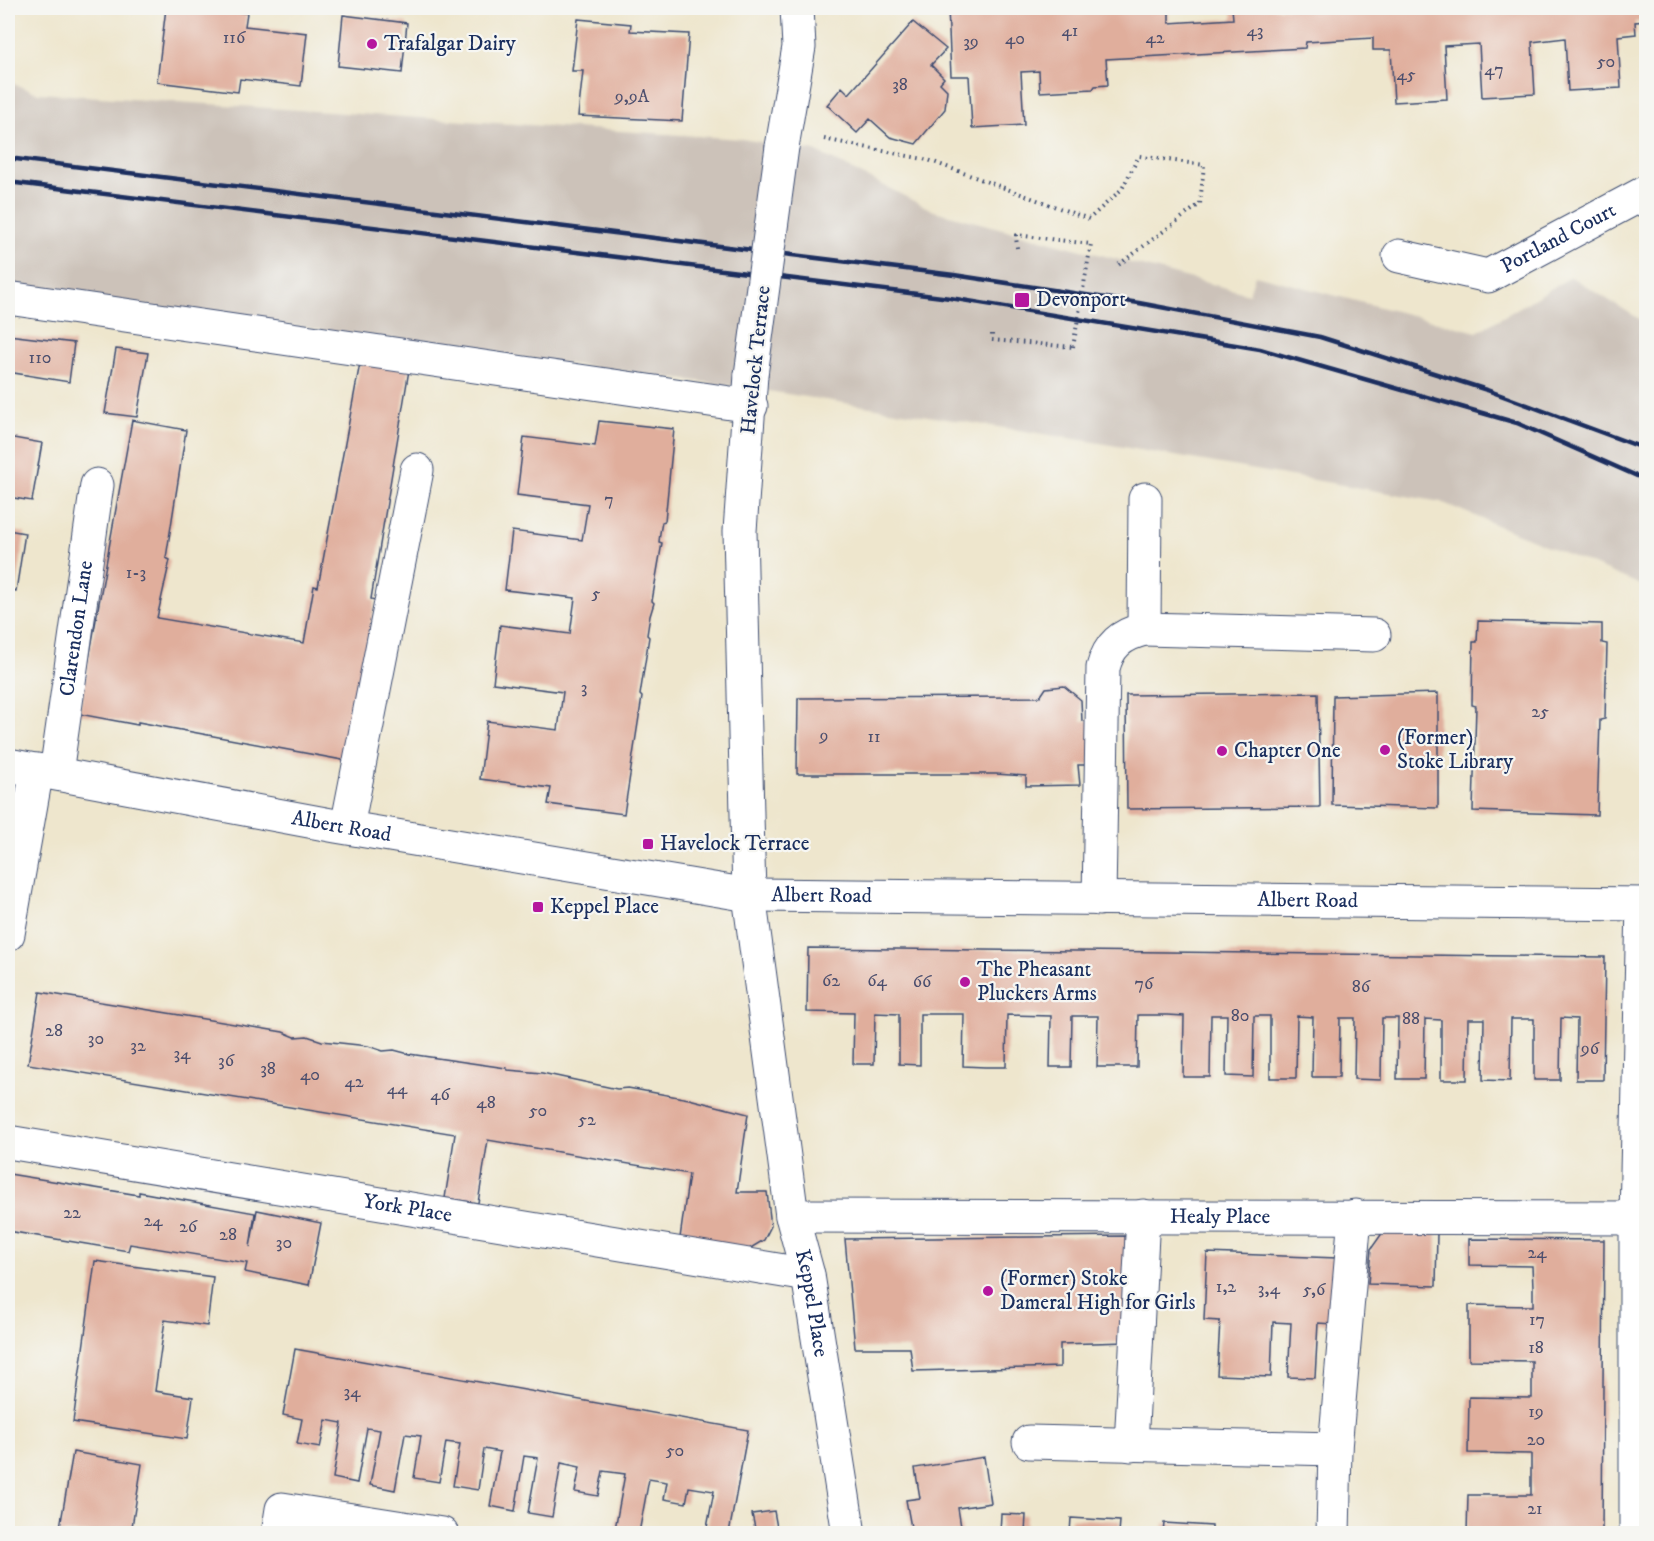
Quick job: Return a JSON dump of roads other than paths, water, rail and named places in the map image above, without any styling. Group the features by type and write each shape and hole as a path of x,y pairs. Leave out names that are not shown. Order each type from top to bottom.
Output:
{"street":[{"name":"Havelock Terrace","path":"749,895 740,531 751,390 784,139 799,47 797,8"},
{"name":"Portland Court","path":"1399,256 1488,276 1647,192"},
{"path":"8,298 751,390"},
{"path":"347,827 417,470"},
{"name":"Clarendon Lane","path":"8,934 34,769 98,485"},
{"path":"1144,629 1145,499"},
{"path":"1099,899 1099,792 1103,668 1107,654 1115,642 1130,633 1144,629 1374,635"},
{"name":"Albert Road","path":"34,769 347,827 749,895 1645,904"},
{"name":"Keppel Place","path":"749,895 792,1216 808,1275 849,1533"},
{"path":"1636,1533 1645,904"},
{"name":"York Place","path":"8,1142 808,1275"},
{"name":"Healy Place","path":"792,1216 1641,1218"},
{"path":"1131,1444 1143,1216"},
{"path":"1333,1533 1335,1449 1354,1216"},
{"path":"1029,1442 1335,1449"},
{"path":"278,1533 282,1509 442,1533"}],"railway":[{"path":"8,158 954,275 1139,303 1320,337 1487,390 1646,449"},
{"path":"8,182 950,298 1260,349 1517,423 1646,480"}],"place":[{"name":"Trafalgar Dairy","path":"372,44"},
{"name":"Devonport","path":"1022,300"},
{"name":"(Former) Stoke Library","path":"1385,750"},
{"name":"Chapter One","path":"1222,751"},
{"name":"Havelock Terrace","path":"648,844"},
{"name":"Keppel Place","path":"538,907"},
{"name":"The Pheasant Pluckers Arms","path":"965,982"},
{"name":"(Former) Stoke Dameral High for Girls","path":"988,1291"}]}
